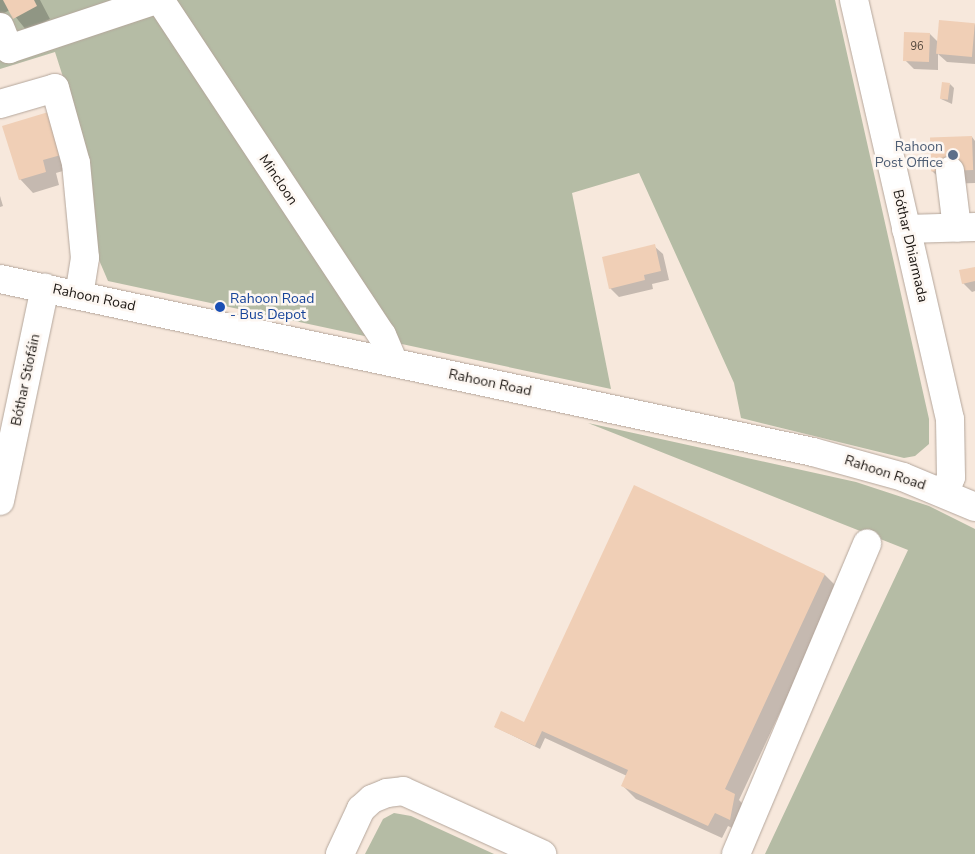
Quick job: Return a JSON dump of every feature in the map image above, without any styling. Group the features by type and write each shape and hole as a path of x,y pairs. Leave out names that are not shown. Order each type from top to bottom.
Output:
{"street":[{"path":"0,27 9,49 156,0"},
{"name":"Mincloon","path":"160,0 382,335 392,361"},
{"name":"Bóthar Dhiarmada","path":"854,0 950,419 951,477 945,493"},
{"path":"0,104 54,88 76,162 85,258 79,295"},
{"path":"906,229 966,227 950,171"},
{"name":"Rahoon Road","path":"0,279 392,361 850,461 945,493 975,507"},
{"name":"Bóthar Stiofáin","path":"0,501 45,288"},
{"path":"736,854 867,544"},
{"path":"340,854 361,809 372,799 387,793 403,792 542,854"}],"green space":[{"path":"0,0 835,0 929,419 929,444 915,456 904,458 741,418 734,383 639,173 572,193 611,389 108,281 99,260 86,149 55,52 0,69"},
{"path":"588,423 856,482 929,506 975,529 975,854 765,854 908,550"},
{"path":"394,813 411,816 494,854 365,854 383,819"}],"building":[{"path":"3,0 34,0 37,6 13,19"},
{"path":"939,20 975,23 972,57 936,54"},
{"path":"904,32 930,33 929,62 903,61"},
{"path":"942,82 950,83 948,100 940,99"},
{"path":"55,110 68,153 43,160 46,172 19,180 2,126"},
{"path":"972,136 973,170 931,171 930,137"},
{"path":"655,244 661,271 644,275 645,280 609,289 602,257"},
{"path":"975,267 975,281 962,284 959,270"},
{"path":"634,485 825,574 725,789 735,794 730,820 715,813 708,826 621,786 628,770 542,731 535,746 494,727 501,711 524,722"}],"place":[{"name":"Rahoon Post Office","path":"953,155"},
{"name":"Rahoon Road - Bus Depot","path":"220,307"}]}
